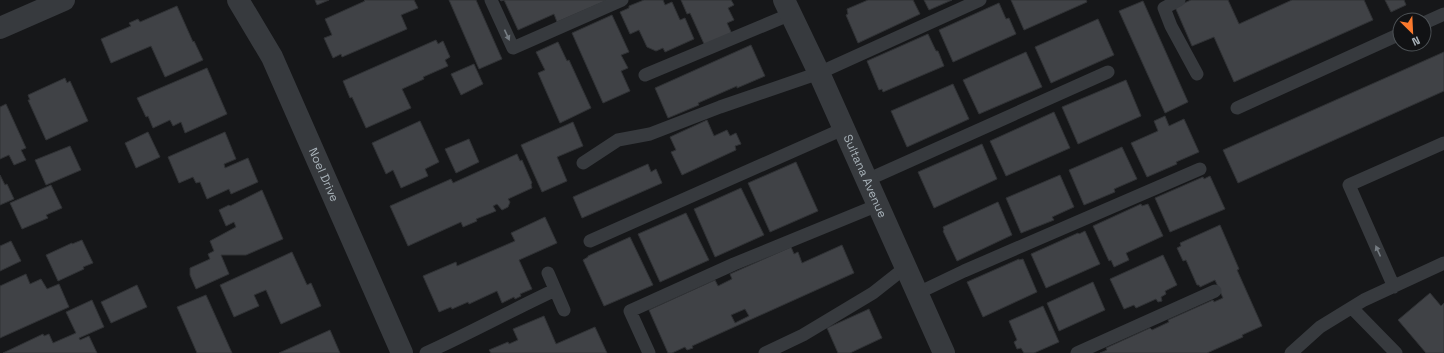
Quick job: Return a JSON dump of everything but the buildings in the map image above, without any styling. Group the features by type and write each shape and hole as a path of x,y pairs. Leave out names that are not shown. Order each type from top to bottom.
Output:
{"street":[{"path":"0,28 64,0"},
{"name":"Noel Drive","path":"238,0 272,57 402,353"},
{"name":"Sultana Avenue","path":"788,7 944,353"}],"lane":[{"path":"491,0 513,48 622,0"},
{"path":"583,163 618,140 650,134 720,107 819,73 980,0"},
{"path":"1179,0 1164,8 1171,26 1197,74"},
{"path":"645,75 788,7"},
{"path":"1432,19 1444,14"},
{"path":"1237,108 1392,38"},
{"path":"866,180 1108,72"},
{"path":"590,242 844,129"},
{"path":"1394,287 1349,185 1444,143"},
{"path":"918,293 964,271 1200,169"},
{"path":"649,353 630,311 734,264 878,205"},
{"path":"1291,353 1320,327 1364,300 1444,263"},
{"path":"765,353 803,335 873,293 906,267"},
{"path":"548,273 564,310"},
{"path":"426,353 555,290"},
{"path":"1077,353 1215,291"},
{"path":"1352,308 1396,353"}]}
